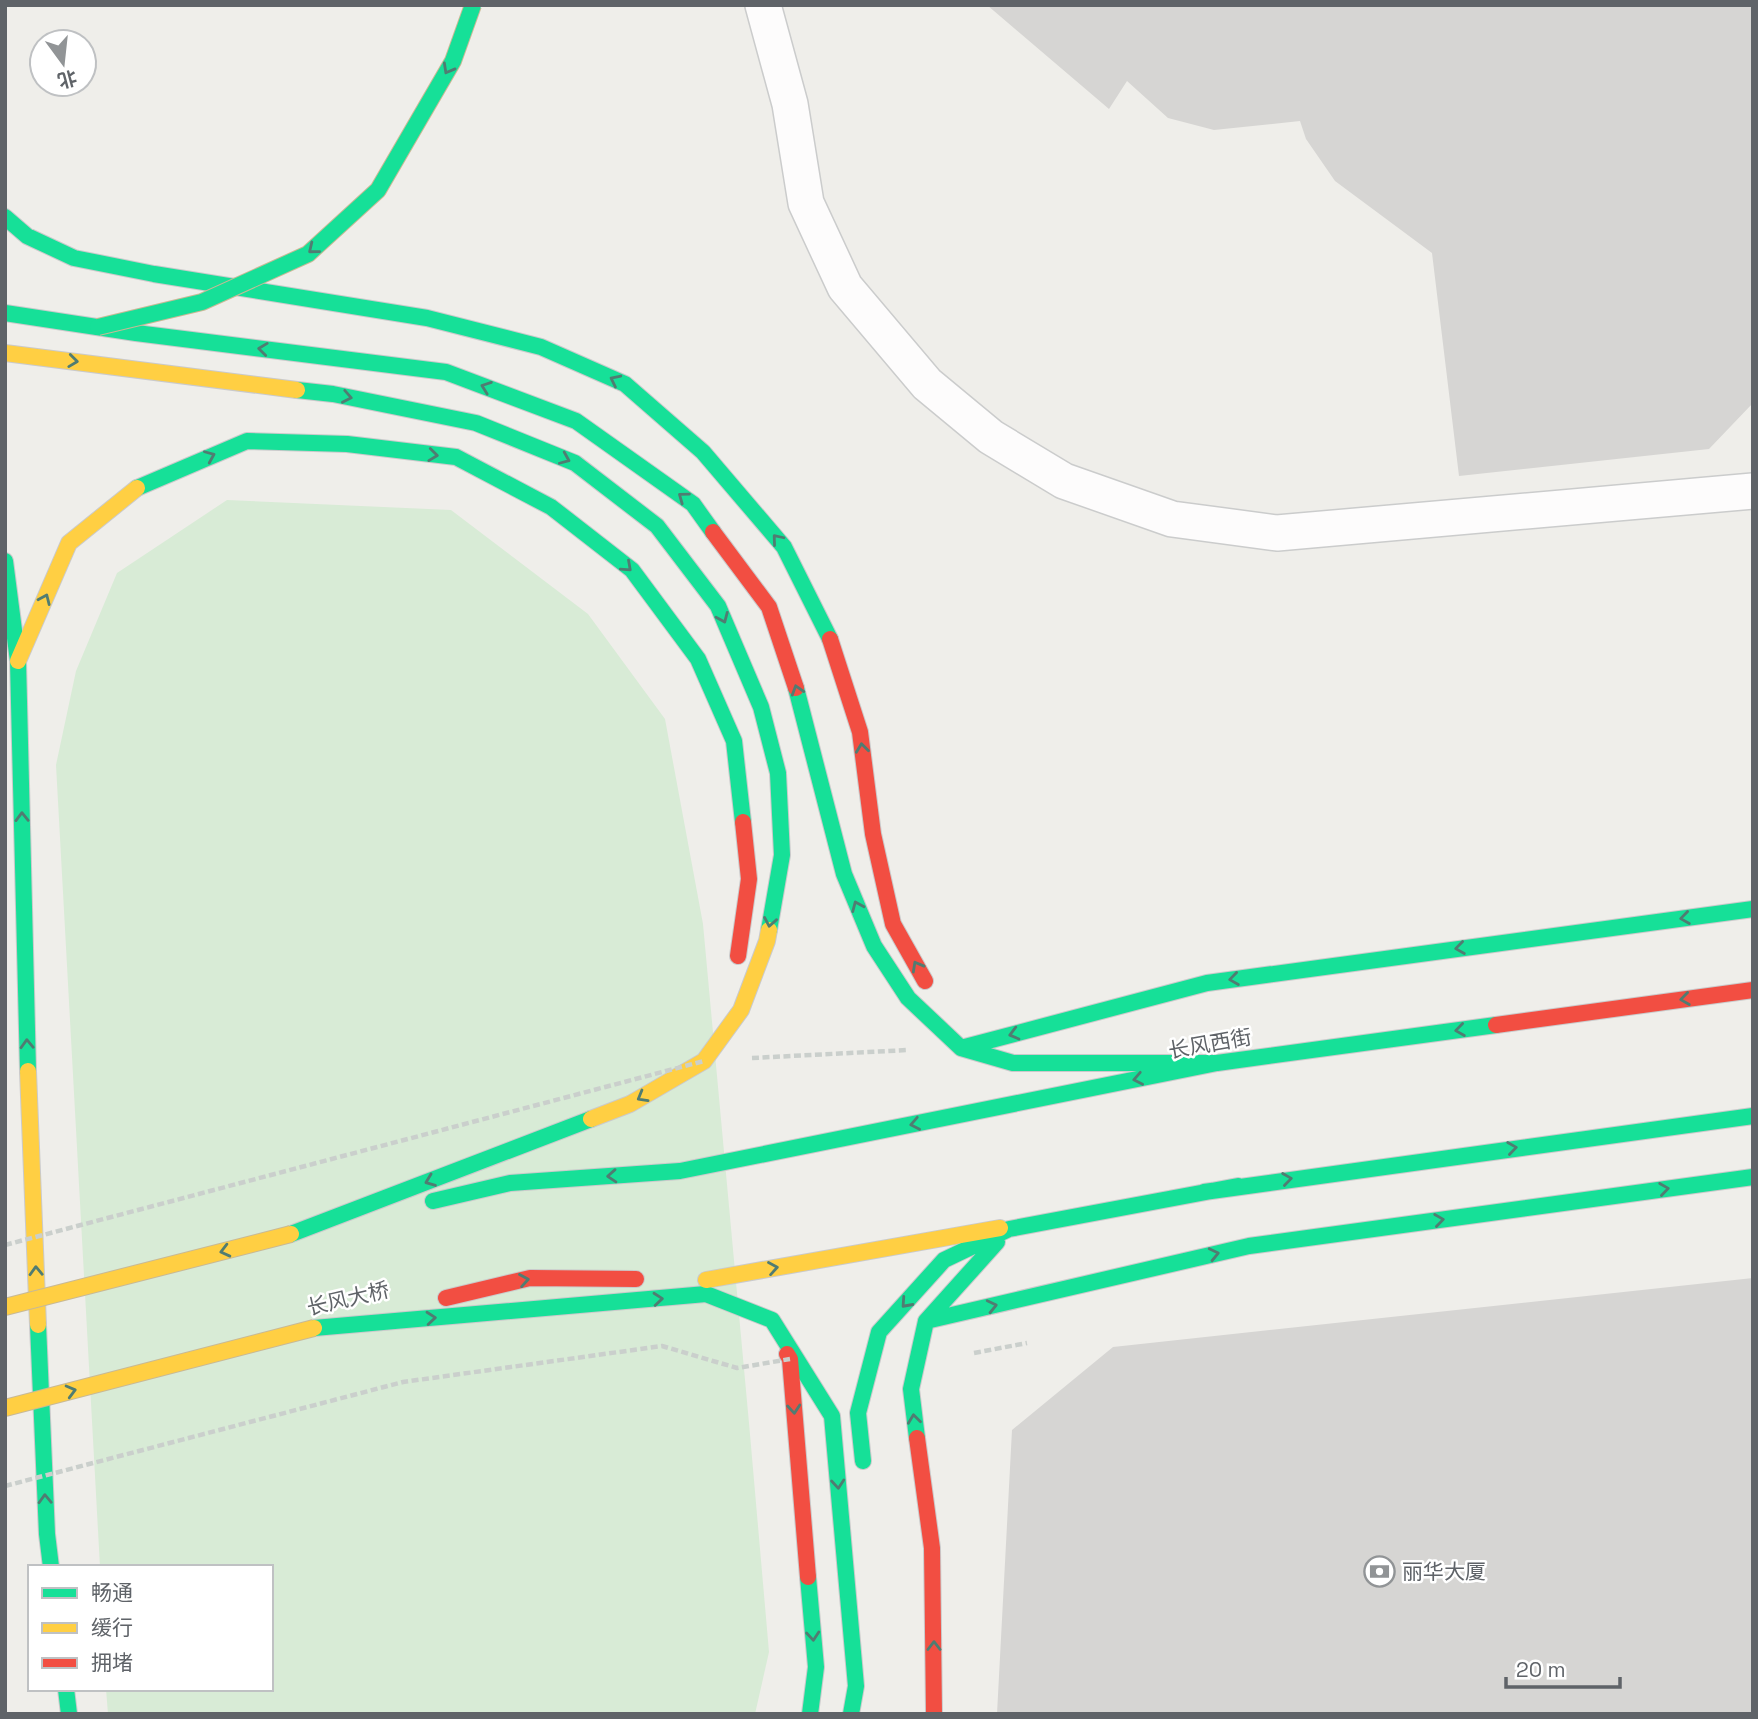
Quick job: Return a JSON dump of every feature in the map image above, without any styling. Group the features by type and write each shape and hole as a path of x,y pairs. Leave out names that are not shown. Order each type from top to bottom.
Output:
{"main road":[{"path":"98,327 202,302 308,254 379,190 453,61 473,5"},
{"path":"5,217 27,236 74,258 155,274 427,318 541,347 625,384 703,452 784,547 828,633 860,732 873,834 893,924 961,1048"},
{"path":"5,313 446,372 576,421 693,504 769,607 799,696 844,874 874,946 908,998 961,1048 1013,1063 1217,1063"},
{"path":"5,353 333,394 476,423 575,463 657,526 718,607 761,707 778,773 782,855 767,941 741,1010 711,1060 630,1104 291,1234 5,1307"},
{"path":"18,662 69,543 139,486 247,440 347,444 456,457 551,507 632,570 698,659 734,741 741,804 749,879 740,950 732,974"},
{"path":"5,561 18,662 27,1047 46,1520 51,1565"},
{"path":"961,1048 1207,983 1753,909"},
{"name":"长风西街","path":"291,1234 510,1183 680,1171 1217,1063 1753,990"},
{"path":"711,1060 720,1012"},
{"path":"699,1280 1238,1186 1753,1116"},
{"path":"926,1321 1249,1246 1753,1177"},
{"path":"864,1482 858,1413 879,1332 944,1260 1009,1229 1238,1186"},
{"path":"934,1714 932,1548 911,1389 926,1321 1009,1229"},
{"name":"长风大桥","path":"5,1408 314,1328 530,1278 652,1279"},
{"path":"314,1328 706,1294 772,1320 832,1416 856,1686 850,1714"},
{"path":"772,1320 790,1359 816,1667 810,1714"},
{"path":"66,1691 69,1714"}],"street":[{"path":"763,5 790,104 806,203 845,287 927,384 991,437 1065,481 1172,519 1277,533 1753,491"}],"path":[{"path":"745,1059 961,1048"},
{"path":"5,1245 711,1060"},
{"path":"5,1486 403,1382 662,1346 737,1368 790,1359"}],"green space":[{"path":"227,500 451,510 588,614 665,719 703,924 749,1423 769,1652 755,1714 108,1714 106,1691 273,1691 273,1565 100,1565 56,765 76,671 117,573"}],"building":[{"path":"987,5 1753,5 1753,403 1709,449 1459,476 1432,253 1335,181 1306,139 1300,121 1214,130 1168,118 1127,81 1109,109"},
{"name":"丽华大厦","path":"1753,1278 1753,1714 997,1714 1012,1430 1113,1347"}],"traffic: fast":[{"path":"98,327 202,302 308,254 378,190 453,61 473,5"},
{"path":"5,217 27,236 74,258 154,274 427,318 541,347 625,384 703,452 784,547 830,639"},
{"path":"5,313 136,333 446,372 576,421 693,504 713,532"},
{"path":"297,390 333,394 476,423 575,463 657,526 718,606 761,707 778,773 782,855 769,930"},
{"path":"137,488 247,441 347,444 456,457 551,507 632,570 698,659 734,741 743,822"},
{"path":"5,561 18,661 28,1071"},
{"path":"796,688 844,874 874,946 908,998 961,1048 1013,1063 1217,1063"},
{"path":"961,1048 1207,983 1753,909"},
{"path":"680,1171 1217,1063 1496,1025"},
{"path":"1204,1192 1753,1116"},
{"path":"291,1234 591,1119"},
{"path":"433,1201 510,1183 680,1171"},
{"path":"926,1321 1249,1246 1753,1177"},
{"path":"863,1461 858,1413 879,1332 944,1260 1009,1229 1238,1186"},
{"path":"917,1438 911,1389 926,1321 997,1242"},
{"path":"314,1328 706,1294 772,1320 832,1416 856,1686 851,1714"},
{"path":"38,1325 47,1534 51,1565"},
{"path":"808,1577 816,1667 810,1714"},
{"path":"66,1691 69,1714"}],"traffic: slow":[{"path":"5,353 297,390"},
{"path":"18,661 69,543 137,488"},
{"path":"591,1119 630,1104 704,1061 741,1010 769,930"},
{"path":"28,1071 38,1325"},
{"path":"706,1280 1000,1228"},
{"path":"5,1307 291,1234"},
{"path":"5,1408 314,1328"}],"traffic: jam":[{"path":"713,532 769,607 796,688"},
{"path":"830,639 860,732 873,834 893,924 925,981"},
{"path":"738,956 749,879 743,822"},
{"path":"1496,1025 1753,990"},
{"path":"446,1298 530,1278 636,1279"},
{"path":"787,1354 790,1359 808,1577"},
{"path":"917,1438 932,1548 934,1714"}],"place":[{"name":"丽华大厦","path":"1379,1572"}]}
